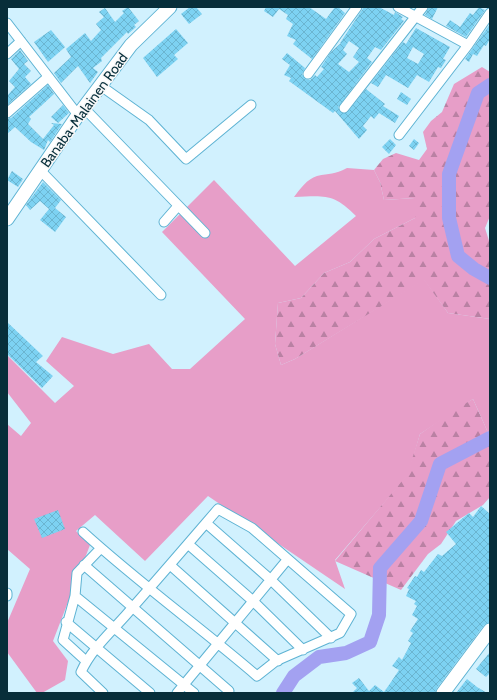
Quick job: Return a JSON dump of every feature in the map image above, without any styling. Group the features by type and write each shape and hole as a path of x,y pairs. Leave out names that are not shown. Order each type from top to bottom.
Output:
{"street":[{"name":"Banaba-Malainen Road","path":"7,219 81,111 131,45 170,7"},
{"path":"308,74 356,7"},
{"path":"398,7 468,45"},
{"path":"344,108 423,7"},
{"path":"398,135 468,45 490,13"},
{"path":"7,23 48,77 206,233"},
{"path":"7,54 21,41"},
{"path":"7,113 48,77"},
{"path":"101,86 149,120 186,159 251,105"},
{"path":"40,170 161,295"},
{"path":"164,222 178,206"},
{"path":"83,532 150,588 219,643 257,676 278,661 340,633 351,614 287,560 252,528 218,509 150,588 114,628 86,661 81,672 103,693"},
{"path":"206,523 271,580 331,638"},
{"path":"188,544 253,601 303,650"},
{"path":"86,661 63,640 66,622 75,596 77,573 101,548"},
{"path":"177,693 287,560"},
{"path":"170,564 278,661"},
{"path":"84,565 229,691"},
{"path":"75,596 194,693"},
{"path":"66,622 150,693"},
{"path":"443,693 490,630"}],"green space":[{"path":"482,67 490,72 490,216 485,228 490,244 490,319 448,313 424,280 295,359 281,365 275,344 278,303 301,298 324,273 350,262 374,239 415,218 415,198 384,200 380,182 374,170 383,159 396,153 419,160 427,149 423,132 431,121 442,112 454,84"},
{"path":"347,168 374,170 380,182 384,200 415,198 415,218 374,239 350,262 324,273 301,298 278,303 275,344 281,365 295,359 424,279 448,313 490,319 490,437 473,399 420,434 408,475 335,560 345,589 208,496 145,561 95,515 76,531 90,545 53,641 68,661 65,680 42,693 37,693 7,652 7,623 30,569 7,549 7,424 21,436 31,423 7,392 7,355 55,403 74,386 46,361 62,337 113,354 149,344 172,369 190,369 245,319 162,232 214,180 295,266 356,216 341,203 328,198 314,196 294,197 313,177 335,173"},
{"path":"473,399 490,437 490,497 483,505 456,521 441,544 428,554 401,590 335,561 407,475 420,434 454,410"}],"building":[{"path":"128,7 139,21 134,25 136,27 128,34 127,32 101,58 102,61 93,68 98,72 90,83 78,66 61,83 54,73 71,57 66,49 85,33 91,41 101,30 96,24 104,17 99,12 105,8 115,22 124,13 122,11"},
{"path":"190,7 196,7 202,14 189,24 181,14"},
{"path":"266,7 309,7 326,19 335,7 338,7 345,13 312,59 293,44 296,40 287,36 293,24 286,19 288,15 279,9 273,17 264,11"},
{"path":"364,7 379,7 394,15 395,12 403,17 401,19 404,21 381,50 375,47 367,58 372,62 338,107 340,112 347,113 366,89 385,104 383,106 399,116 395,123 379,113 374,119 371,116 363,126 367,130 359,139 335,111 333,113 289,81 291,78 284,75 290,65 282,59 287,53 305,68 302,74 305,79 310,80 315,75 317,77 324,69 321,67 331,52 340,43","holes":["349,41 359,48 353,57 359,62 349,72 338,64 347,54 343,50"]},
{"path":"429,7 438,7 432,19 425,15"},
{"path":"479,7 485,10 466,37 446,26 450,20 460,27 470,13 473,15"},
{"path":"490,24 490,39 477,56 473,54 469,62 465,59"},
{"path":"416,28 450,47 443,59 446,60 441,68 438,67 429,82 417,75 408,88 386,75 378,87 371,83 403,42 406,44","holes":["413,47 424,54 418,64 407,58"]},
{"path":"176,29 188,43 174,55 178,59 157,77 143,58"},
{"path":"51,30 65,47 48,62 34,42"},
{"path":"20,50 28,61 24,64 31,71 25,77 31,84 7,105 7,96 15,87 9,81 19,69 11,59"},
{"path":"48,85 54,94 29,117 31,119 28,124 43,139 54,125 51,123 62,124 50,142 48,140 44,150 31,142 15,127 7,134 7,119 11,118"},
{"path":"401,92 411,99 407,105 397,99"},
{"path":"63,105 69,113 58,123 51,117"},
{"path":"390,139 396,145 389,154 382,147"},
{"path":"414,139 419,143 414,150 409,146"},
{"path":"12,171 23,179 18,187 7,180"},
{"path":"43,182 61,200 55,208 66,217 55,232 40,220 49,209 40,201 30,210 26,205"},
{"path":"7,322 43,356 36,362 53,376 42,388 7,354"},
{"path":"481,506 490,514 490,622 484,625 437,688 435,693 352,693 357,688 352,683 359,678 369,691 375,685 384,692 391,682 399,670 392,666 399,657 402,660 411,643 408,641 413,633 410,631 418,619 412,615 417,606 414,604 416,601 406,596 409,589 407,588 415,576 417,577 421,570 424,572 438,554 442,556 456,544 446,532 469,513 473,517"},
{"path":"58,510 65,529 42,538 34,519"},
{"path":"490,652 490,673 486,677 476,669"},
{"path":"467,679 477,687 487,693 456,693"}],"waterway":[{"path":"490,85 478,93 449,174 449,218 458,256 474,269 490,278"},
{"path":"283,693 294,676 319,657 346,653 370,642 379,615 380,568 421,521 440,464 490,438"}]}
